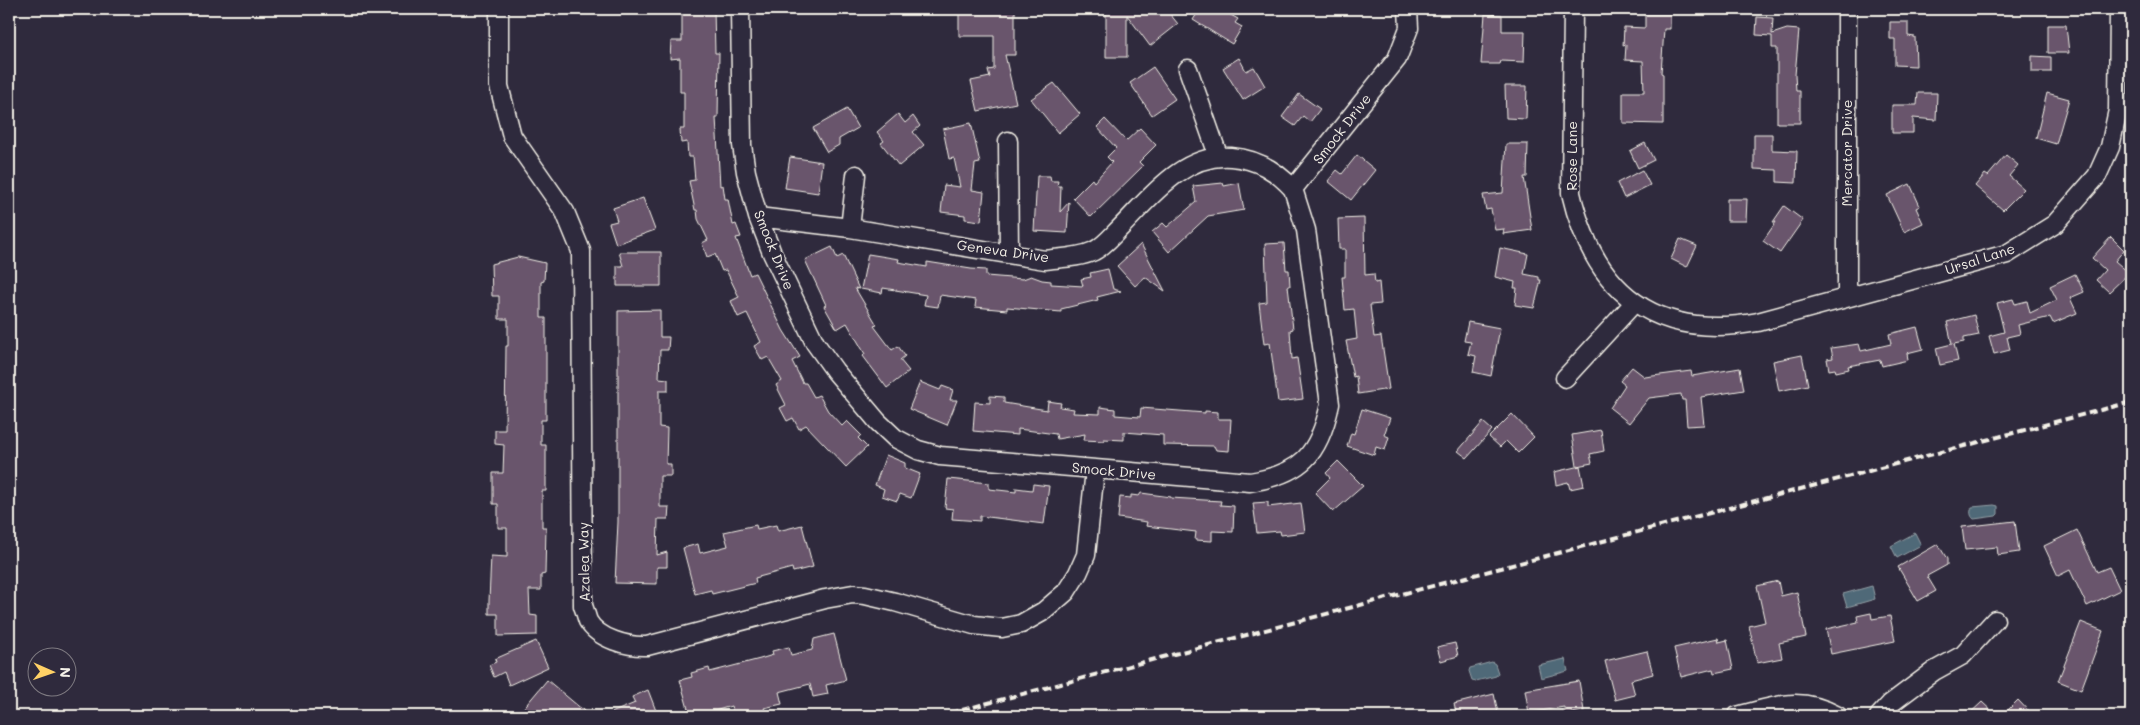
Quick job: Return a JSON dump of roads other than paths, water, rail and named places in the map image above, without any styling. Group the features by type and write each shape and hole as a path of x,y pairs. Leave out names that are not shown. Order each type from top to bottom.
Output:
{"street":[{"name":"Azalea Way","path":"498,9 499,86 512,136 565,212 581,251 583,606 589,622 597,631 621,643 635,647 647,646 853,594 895,602 974,625 1002,628 1021,624 1044,612 1066,592 1078,573 1086,555 1095,470"},
{"name":"Smock Drive","path":"740,9 742,145 746,172 758,217 772,253 815,343 860,401 895,438 918,450 940,456 1250,482 1271,479 1291,471 1304,461 1325,427 1330,404 1306,230 1293,189 1397,59 1408,28 1408,9"},
{"name":"Rose Lane","path":"1573,9 1571,193 1578,221 1590,250 1607,275 1634,303 1678,322 1703,327 1734,327 1847,297"},
{"name":"Mercator Drive","path":"1847,9 1847,297"},
{"name":"Ursal Lane","path":"1847,297 2007,254 2056,224 2074,205 2097,176 2110,147 2118,110 2119,9"},
{"path":"1188,69 1218,156"},
{"path":"1008,141 1009,253"},
{"name":"Geneva Drive","path":"758,217 850,228 1045,260 1070,258 1094,251 1108,240 1167,181 1184,168 1200,161 1218,156 1242,157 1262,164 1280,174 1293,189"},
{"path":"850,228 856,175"},
{"path":"1564,378 1634,303"},
{"path":"1878,716 1890,704 1926,677 1963,655 1995,620"},
{"path":"1737,716 1781,705 1806,703 1823,708 1838,716"}],"water":[{"path":"1998,506 1998,514 1996,516 1974,519 1972,516 1972,507"},
{"path":"1915,533 1921,545 1897,558 1891,546"},
{"path":"1872,586 1875,599 1847,607 1843,594"},
{"path":"1565,659 1568,671 1541,678 1538,665"},
{"path":"1492,662 1495,664 1498,673 1496,676 1476,681 1472,680 1470,668"}],"railway":[{"path":"939,716 2131,402"}]}
